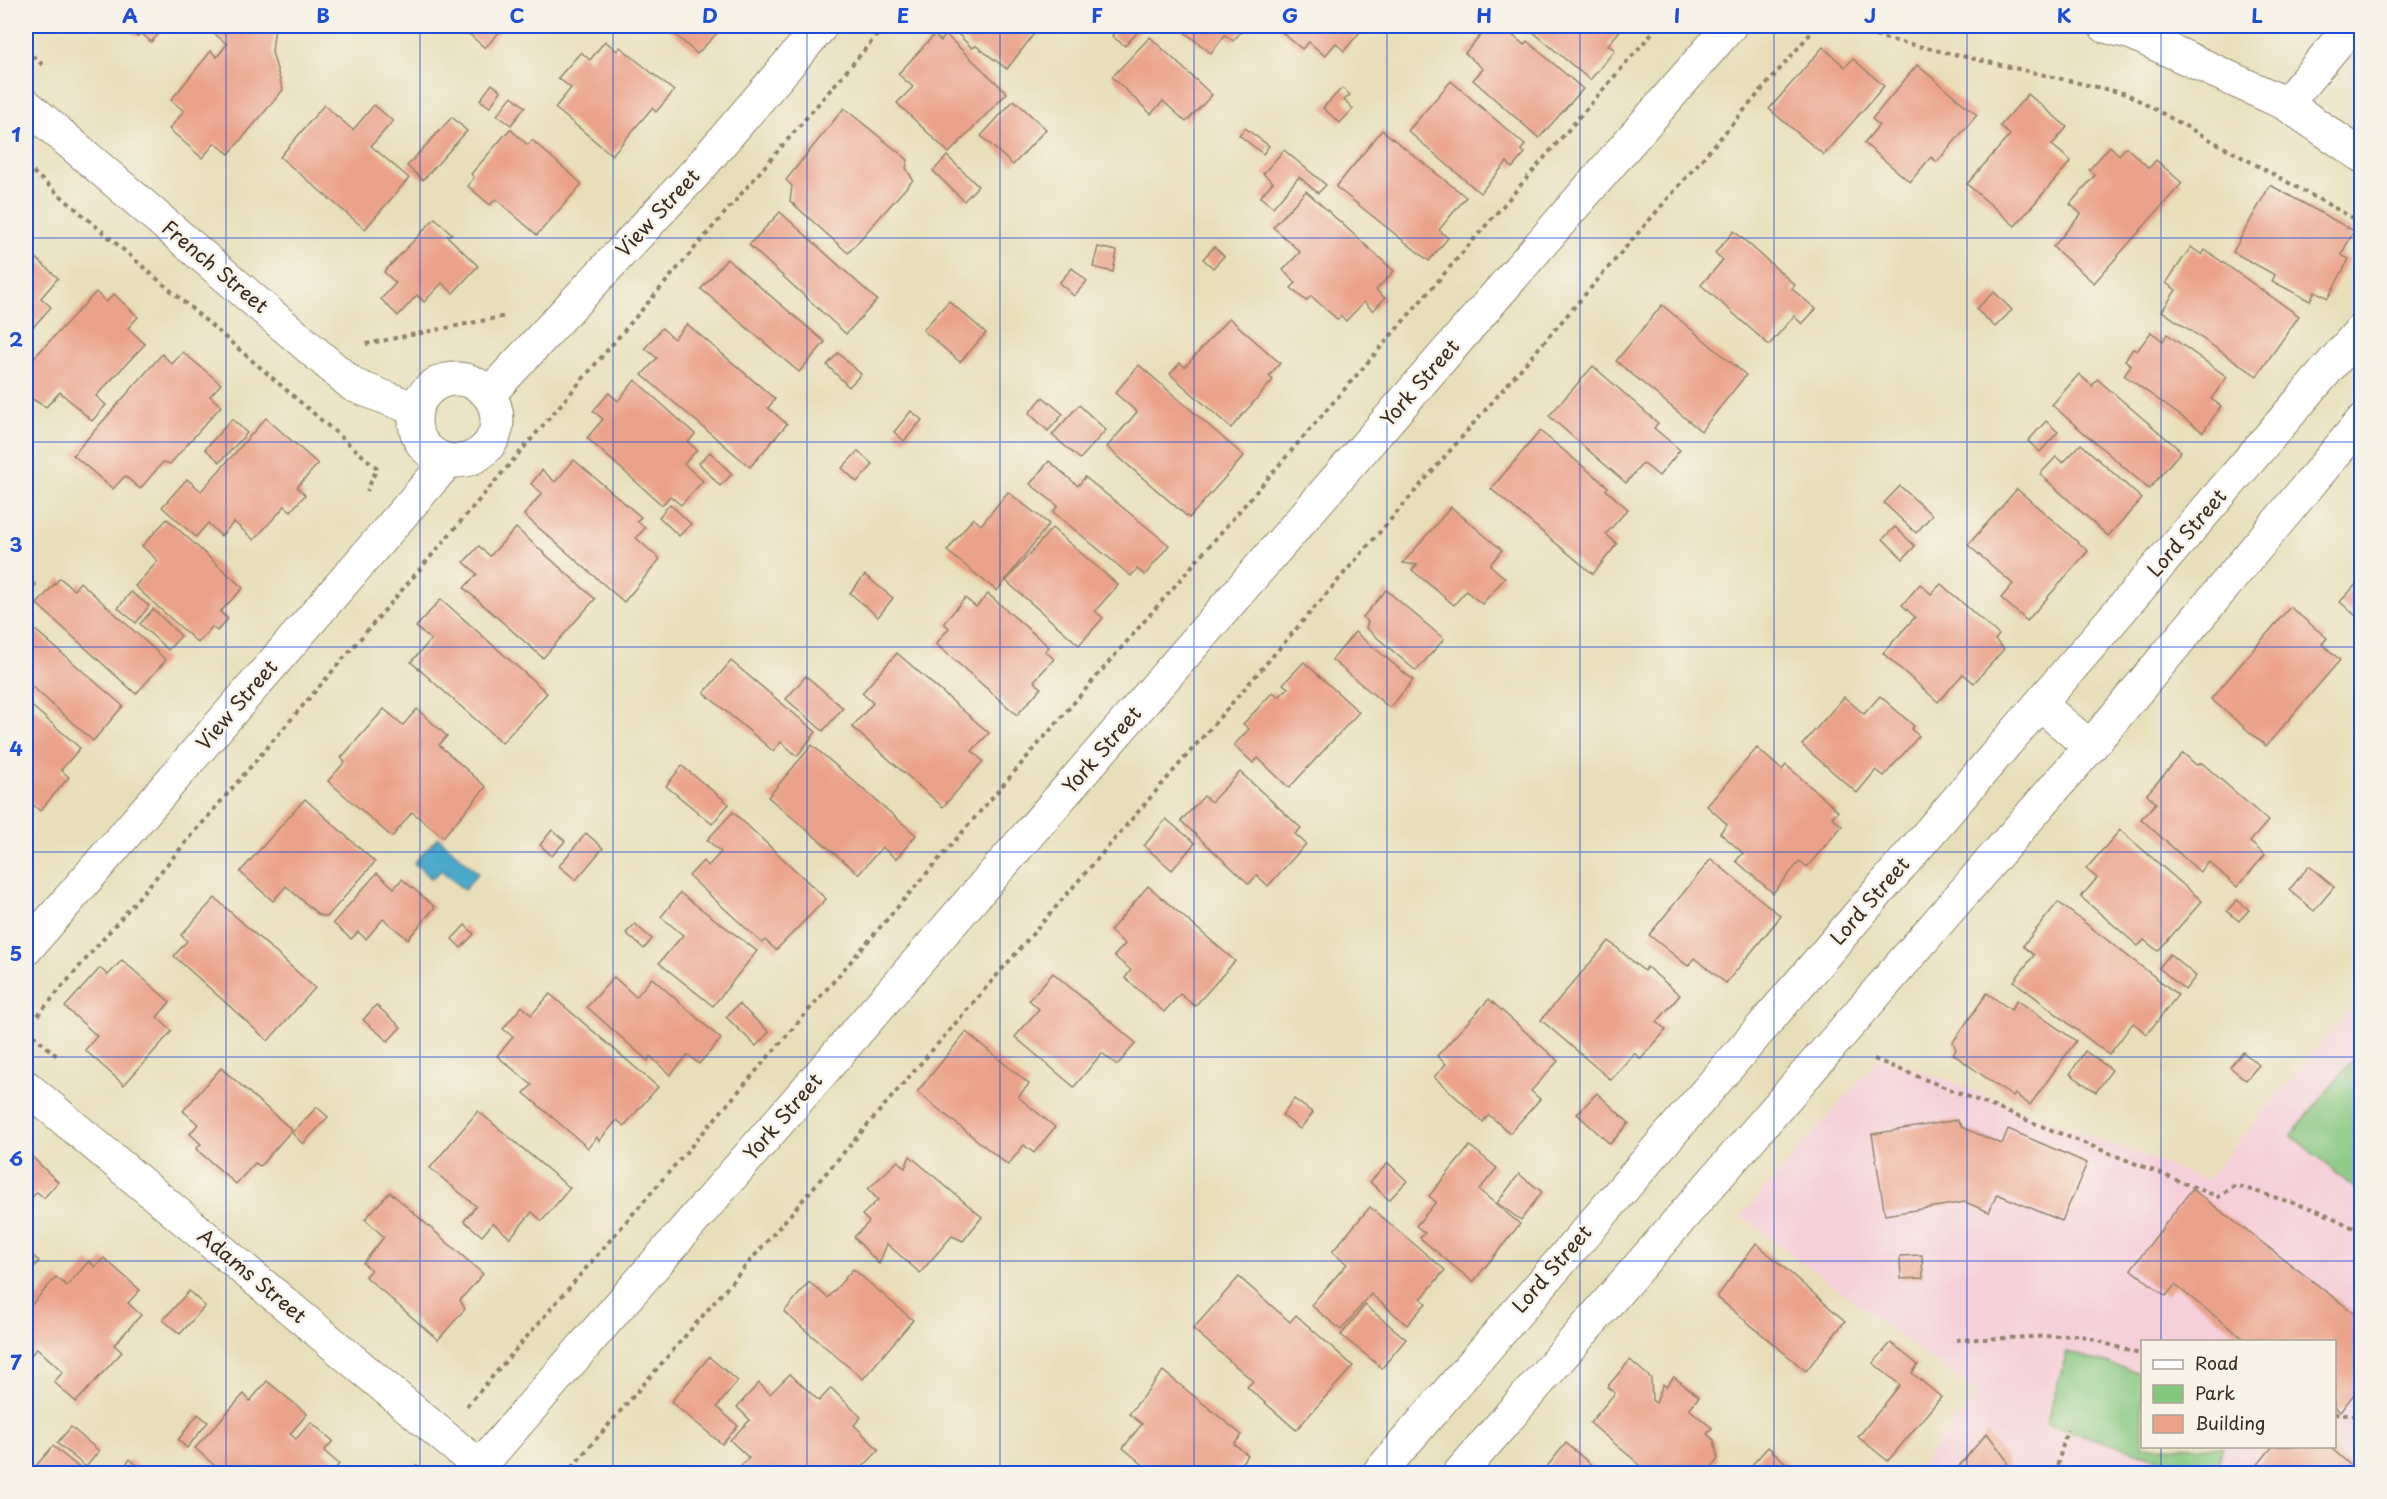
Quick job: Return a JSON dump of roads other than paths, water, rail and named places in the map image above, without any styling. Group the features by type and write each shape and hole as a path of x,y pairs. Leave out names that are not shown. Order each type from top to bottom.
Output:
{"street":[{"name":"View Street","path":"489,394 696,172 821,26"},
{"name":"York Street","path":"476,1470 1730,26"},
{"path":"2105,26 2132,33 2286,104 2361,156"},
{"path":"2286,104 2351,26"},
{"name":"French Street","path":"26,105 353,385 415,409"},
{"name":"Lord Street","path":"1378,1473 2361,329"},
{"path":"448,379 468,380 489,394 498,418 496,430 483,452 472,458 448,461 435,456 424,447 417,436 414,423 415,409 421,397 430,387 448,379"},
{"path":"1459,1473 2090,747 2361,421"},
{"name":"View Street","path":"26,950 448,461"},
{"path":"2040,704 2090,747"},
{"name":"Adams Street","path":"26,1087 443,1435 476,1470"}],"water":[{"path":"438,837 478,873 464,890 441,870 432,879 414,863"}]}
